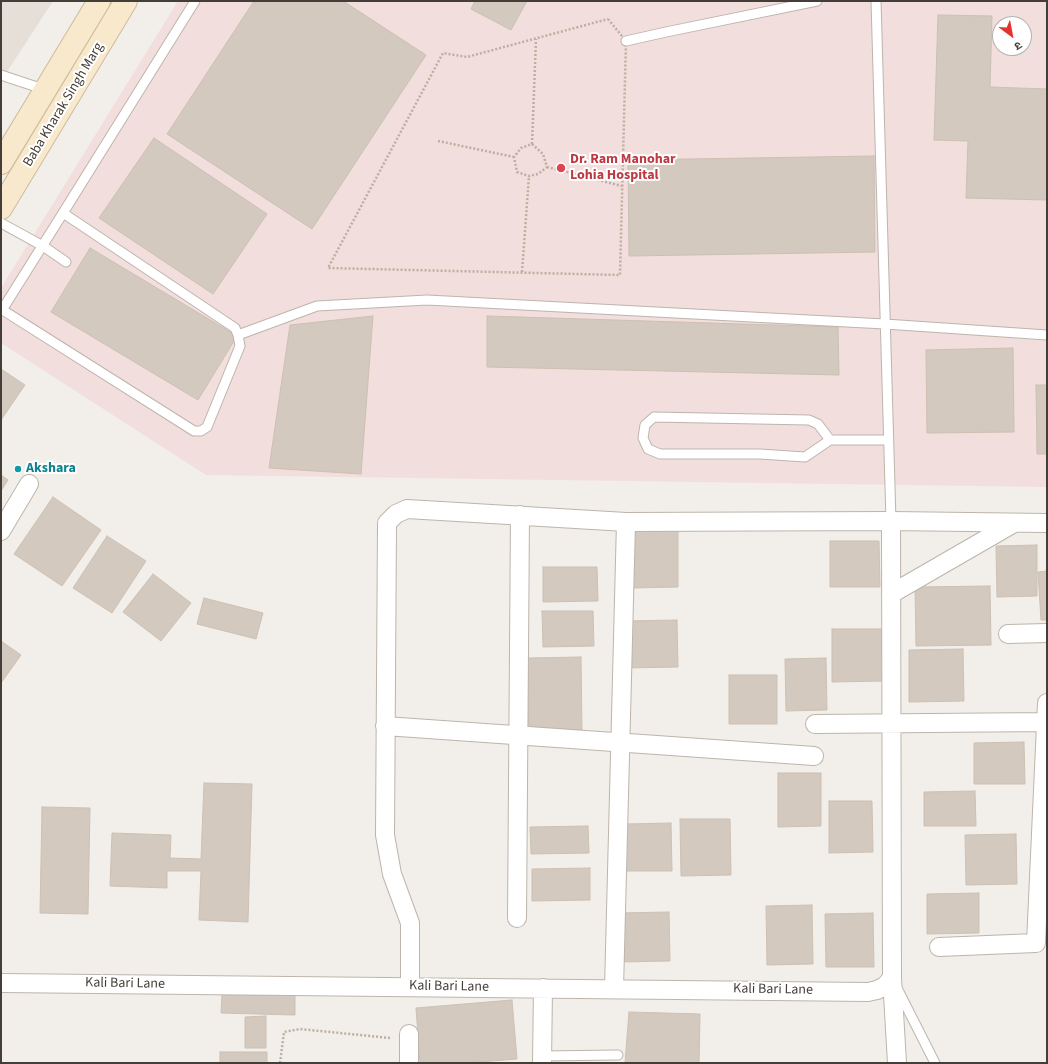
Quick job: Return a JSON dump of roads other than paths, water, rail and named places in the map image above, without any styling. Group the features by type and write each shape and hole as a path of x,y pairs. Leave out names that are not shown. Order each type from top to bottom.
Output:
{"main road":[{"name":"Baba Kharak Singh Marg","path":"1,163 99,1"},
{"name":"Baba Kharak Singh Marg","path":"1,208 126,1"}],"street":[{"path":"1,531 29,484"},
{"path":"410,987 410,923 392,874 385,835 387,523 396,514 407,509 626,522 891,521 1047,523"},
{"path":"517,918 520,515"},
{"path":"891,521 892,978 897,1063"},
{"path":"614,989 626,522"},
{"path":"891,594 1014,523"},
{"path":"1008,634 1047,633"},
{"path":"939,947 1036,943 1047,703"},
{"path":"815,724 1046,722"},
{"path":"385,726 814,756"},
{"name":"Kali Bari Lane","path":"1,983 868,992 885,986 892,978"},
{"path":"542,988 542,1059"},
{"path":"409,1034 409,1063"}],"lane":[{"path":"63,213 235,328 240,346 207,427 201,431 194,431 2,309 195,1"},
{"path":"626,41 817,1"},
{"path":"876,1 891,521"},
{"path":"1,75 46,90"},
{"path":"1,223 42,246 66,262"},
{"path":"238,335 317,306 427,300 885,324 1047,335"},
{"path":"830,440 818,424 809,420 654,417 645,426 643,438 648,448 660,454 760,454 805,457 822,447 830,440 888,440"},
{"path":"892,978 935,1063"},
{"path":"542,1059 618,1055"}],"place":[{"name":"Dr. Ram Manohar Lohia Hospital","path":"561,168"},
{"name":"Akshara","path":"18,469"}]}
